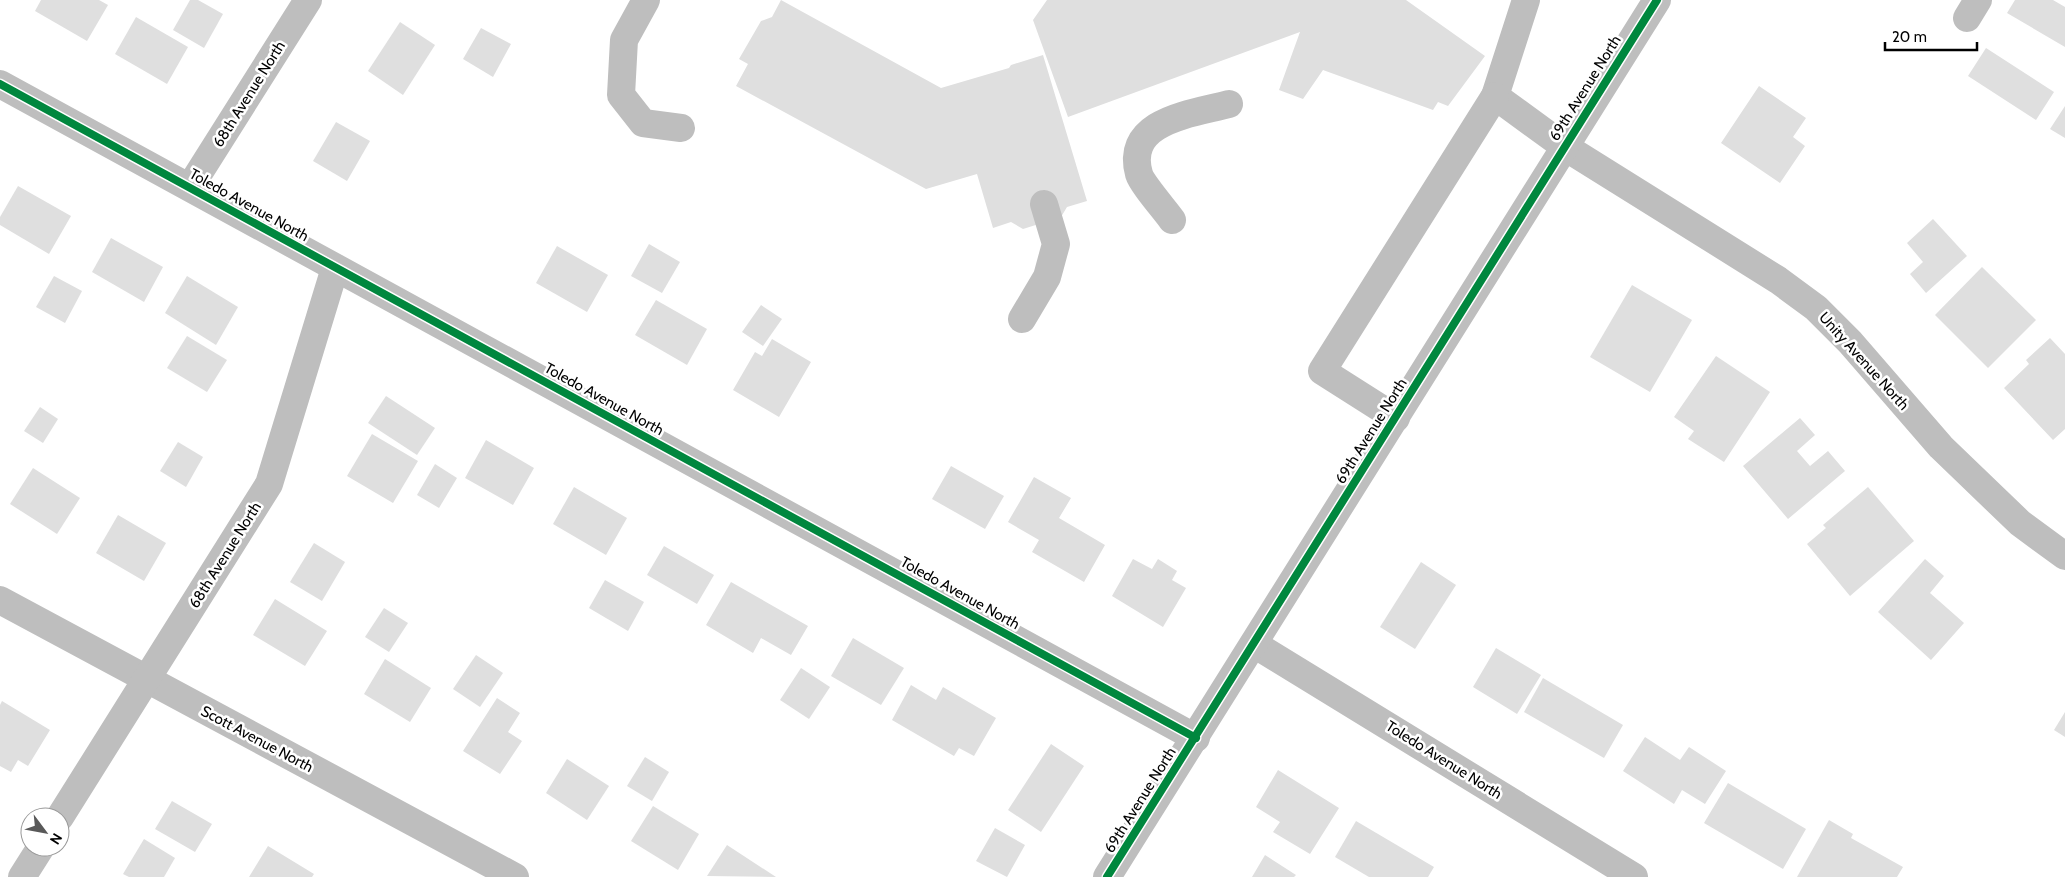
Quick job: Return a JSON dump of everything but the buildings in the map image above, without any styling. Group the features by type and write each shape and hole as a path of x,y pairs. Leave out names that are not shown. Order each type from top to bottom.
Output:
{"street":[{"name":"68th Avenue North","path":"190,187 308,0"},
{"path":"646,0 624,40 621,95 643,123 680,128"},
{"path":"1396,418 1322,371 1495,96 1526,0"},
{"name":"69th Avenue North","path":"1108,877 1657,0"},
{"name":"Toledo Avenue North","path":"0,84 1196,738"},
{"name":"Unity Avenue North","path":"1495,96 1565,147 1778,280 1816,308 1850,342 1941,447 2020,523 2065,556"},
{"path":"1172,220 1139,175 1137,153 1144,135 1161,123 1229,104"},
{"path":"1022,319 1046,277 1056,244 1044,204"},
{"name":"68th Avenue North","path":"66,807 269,484 335,268"},
{"name":"Scott Avenue North","path":"0,600 515,877"},
{"name":"Toledo Avenue North","path":"1254,644 1634,877"},
{"path":"22,877 35,857"}],"cycle path":[{"path":"1107,877 1657,0"},
{"path":"0,84 1196,738"}]}
